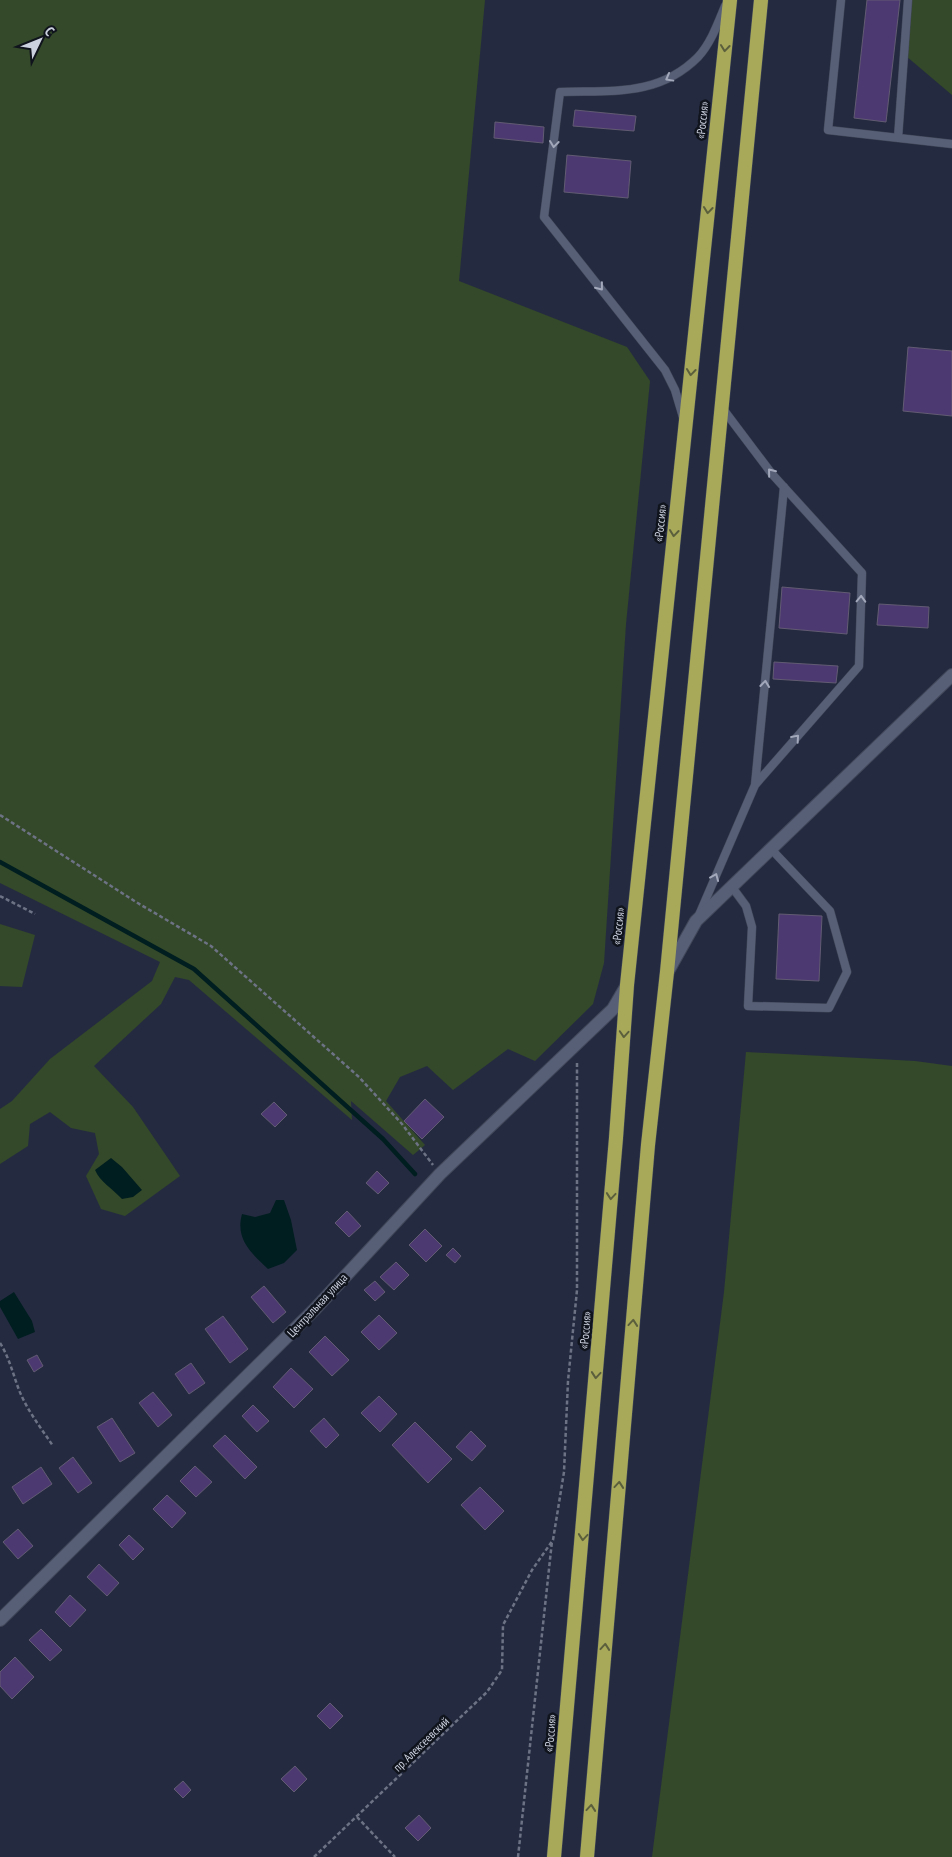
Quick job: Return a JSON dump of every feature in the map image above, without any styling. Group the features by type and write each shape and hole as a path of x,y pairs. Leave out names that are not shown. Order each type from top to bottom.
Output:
{"highway":[{"name":"«Россия»","path":"554,1857 627,985 729,0"},
{"path":"587,1857 648,1145 667,972 761,0"}],"street":[{"path":"667,972 696,921 952,675"},
{"name":"Центральная улица","path":"0,1620 315,1310 440,1174 614,1009 627,985"}],"lane":[{"path":"685,426 675,390 665,370 544,217 560,92 642,89 668,79 698,56 710,39 729,0"},
{"path":"841,0 828,130 952,144"},
{"path":"898,138 908,0"},
{"path":"696,921 755,785 859,666 862,573 784,487 722,407"},
{"path":"755,785 784,487"},
{"path":"732,887 746,906 752,927 748,1006 829,1008 847,972 830,911 771,849"}],"path":[{"path":"0,815 136,902 211,946 359,1077 402,1124 440,1174"},
{"path":"0,896 35,914"},
{"path":"518,1857 553,1540 564,1472 568,1381 577,1290 577,1044"},
{"path":"0,1343 6,1351 20,1391 36,1422 53,1446"},
{"name":"пр. Алексеевский","path":"314,1857 487,1692 502,1670 503,1625 532,1570 553,1540"},
{"path":"357,1817 396,1857"}],"green space":[{"path":"0,0 485,0 459,281 627,347 650,381 626,624 604,963 593,1004 535,1061 508,1049 453,1090 427,1066 400,1077 386,1101 425,1145 413,1155 351,1101 352,1120 189,980 175,977 161,1004 94,1066 133,1107 180,1176 125,1216 101,1209 86,1176 99,1154 95,1133 71,1128 50,1112 30,1124 28,1146 0,1164 0,1109 12,1101 50,1059 152,981 160,962 0,883"},
{"path":"911,0 952,0 952,95 906,56"},
{"path":"0,924 35,935 22,987 0,986"},
{"path":"746,1052 915,1061 952,1066 952,1857 652,1857 724,1292"}],"shaded area":[{"path":"111,1158 122,1167 142,1190 133,1197 122,1199 97,1174 95,1170"},
{"path":"276,1200 284,1200 291,1220 297,1250 284,1263 268,1269 246,1245 240,1223 242,1214 255,1217 270,1213"},
{"path":"14,1292 32,1321 35,1332 18,1339 0,1307 0,1301"}],"building":[{"path":"867,0 900,0 886,122 854,118"},
{"path":"575,110 636,116 634,131 573,126"},
{"path":"495,122 544,127 543,143 494,138"},
{"path":"567,155 631,161 628,198 564,192"},
{"path":"908,347 952,351 952,416 903,411"},
{"path":"782,587 850,593 847,634 779,628"},
{"path":"879,604 929,607 928,628 877,625"},
{"path":"774,662 838,666 836,683 773,679"},
{"path":"779,914 822,916 819,981 776,979"},
{"path":"425,1099 444,1117 422,1139 404,1121"},
{"path":"274,1102 287,1115 275,1127 261,1114"},
{"path":"377,1171 389,1183 378,1194 366,1183"},
{"path":"347,1211 361,1226 349,1237 335,1223"},
{"path":"425,1229 442,1246 426,1262 409,1245"},
{"path":"453,1248 461,1256 455,1263 446,1255"},
{"path":"396,1262 409,1275 394,1290 380,1277"},
{"path":"375,1281 385,1292 375,1301 364,1290"},
{"path":"264,1286 286,1312 273,1323 251,1297"},
{"path":"379,1315 397,1333 379,1350 361,1332"},
{"path":"223,1316 248,1349 230,1363 205,1329"},
{"path":"325,1336 349,1360 332,1376 309,1352"},
{"path":"37,1355 43,1366 34,1372 27,1360"},
{"path":"191,1363 205,1383 189,1394 175,1374"},
{"path":"291,1368 313,1389 294,1408 273,1387"},
{"path":"153,1392 172,1415 158,1427 139,1403"},
{"path":"379,1396 397,1414 380,1432 361,1413"},
{"path":"253,1405 269,1421 257,1432 242,1416"},
{"path":"112,1418 135,1453 120,1462 97,1427"},
{"path":"324,1418 339,1435 326,1448 310,1431"},
{"path":"415,1422 452,1459 428,1483 392,1445"},
{"path":"471,1431 486,1446 472,1461 456,1447"},
{"path":"225,1435 257,1467 245,1479 213,1446"},
{"path":"73,1457 92,1483 78,1493 59,1468"},
{"path":"195,1466 212,1482 196,1497 180,1481"},
{"path":"41,1467 52,1484 23,1504 12,1487"},
{"path":"480,1487 504,1511 485,1530 461,1505"},
{"path":"167,1495 186,1513 172,1528 153,1509"},
{"path":"18,1529 33,1546 18,1559 3,1542"},
{"path":"129,1535 144,1549 133,1560 119,1545"},
{"path":"99,1564 119,1583 107,1596 87,1577"},
{"path":"70,1595 86,1610 70,1627 55,1612"},
{"path":"41,1629 62,1650 50,1661 29,1640"},
{"path":"15,1657 34,1677 12,1699 0,1686 0,1672"},
{"path":"330,1703 343,1716 330,1729 317,1716"},
{"path":"295,1766 307,1779 294,1792 281,1779"},
{"path":"183,1781 191,1790 183,1798 174,1789"},
{"path":"419,1815 431,1828 418,1841 405,1828"}],"waterway":[{"path":"0,862 194,969 383,1139 415,1174"}]}
